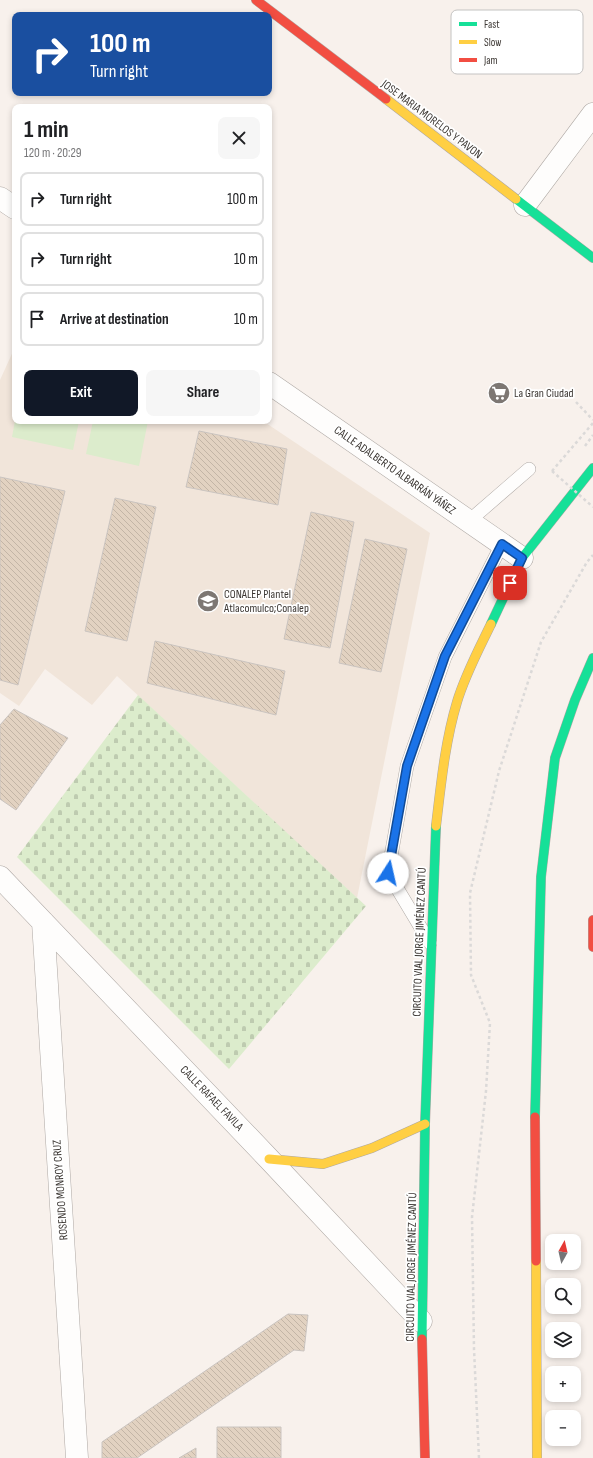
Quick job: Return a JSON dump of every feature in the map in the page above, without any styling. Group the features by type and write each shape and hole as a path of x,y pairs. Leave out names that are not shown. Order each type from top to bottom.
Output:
{"main road":[{"name":"JOSE MARIA MORELOS Y PAVON","path":"256,0 272,12"},
{"name":"JOSE MARIA MORELOS Y PAVON","path":"272,12 593,258"},
{"name":"CIRCUITO VIAL JORGE JIMÉNEZ CANTÚ","path":"425,1458 421,1321 425,1124 435,835 444,761 457,702 474,660 522,558 593,468"},
{"path":"537,1458 535,1134 541,877 555,758 575,700 593,658"},
{"path":"593,920 593,947"},
{"path":"270,1159 323,1164 372,1148 425,1124"}],"street":[{"path":"525,205 593,114"},
{"path":"0,198 12,206"},
{"name":"CALLE ADALBERTO ALBARRÁN YÁÑEZ","path":"272,385 522,558"},
{"name":"CALLE RAFAEL FAVILA","path":"0,877 270,1159 421,1321"},
{"name":"ROSENDO MONROY CRUZ","path":"43,922 77,1458"}],"lane":[{"path":"469,521 529,469"},
{"path":"431,946 388,873 407,766 445,656 502,544"}],"path":[{"path":"576,402 593,422 552,471 593,507"},
{"path":"479,1458 474,1349 472,1217 486,1091 490,1023 471,975 470,893 500,771 541,642 587,562 593,555"}],"shaded area":[{"name":"CONALEP Plantel Atlacomulco;Conalep","path":"12,354 12,424 267,424 430,533 357,898 117,676 92,705 45,669 19,706 0,693 0,380"}],"green space":[{"path":"14,424 78,424 73,450 12,437"},
{"path":"92,424 147,424 139,466 86,454"},
{"path":"138,695 366,906 229,1069 17,857"}],"building":[{"path":"199,431 287,449 278,505 186,487"},
{"path":"0,477 65,491 18,685 0,680"},
{"path":"115,498 156,507 127,641 85,631"},
{"path":"311,512 354,522 330,648 284,639"},
{"path":"365,539 407,549 381,672 339,663"},
{"path":"155,641 285,671 276,715 147,683"},
{"path":"14,709 68,738 16,810 0,799 0,725"},
{"path":"288,1314 308,1315 304,1351 294,1350 137,1458 102,1458 102,1442"},
{"path":"217,1427 281,1427 281,1458 217,1458"},
{"path":"196,1448 196,1458 179,1458"}],"traffic: fast":[{"path":"516,199 593,258"},
{"path":"491,624 522,558 593,468"},
{"path":"535,1117 541,877 555,758 575,700 593,658"},
{"path":"422,1339 425,1124 436,826"}],"traffic: slow":[{"path":"386,99 516,199"},
{"path":"436,826 449,732 457,702 472,662 491,624"},
{"path":"269,1159 323,1164 372,1148 425,1124"},
{"path":"536,1261 537,1458"}],"traffic: jam":[{"path":"256,0 272,12"},
{"path":"272,12 386,99"},
{"path":"593,920 593,947"},
{"path":"535,1117 536,1261"},
{"path":"422,1339 425,1458"}],"place":[{"name":"La Gran Ciudad","path":"499,393"},
{"name":"CONALEP Plantel Atlacomulco;Conalep","path":"208,601"}],"route":[{"path":"388,873 407,766 445,656 502,544 522,558 510,583"}]}
